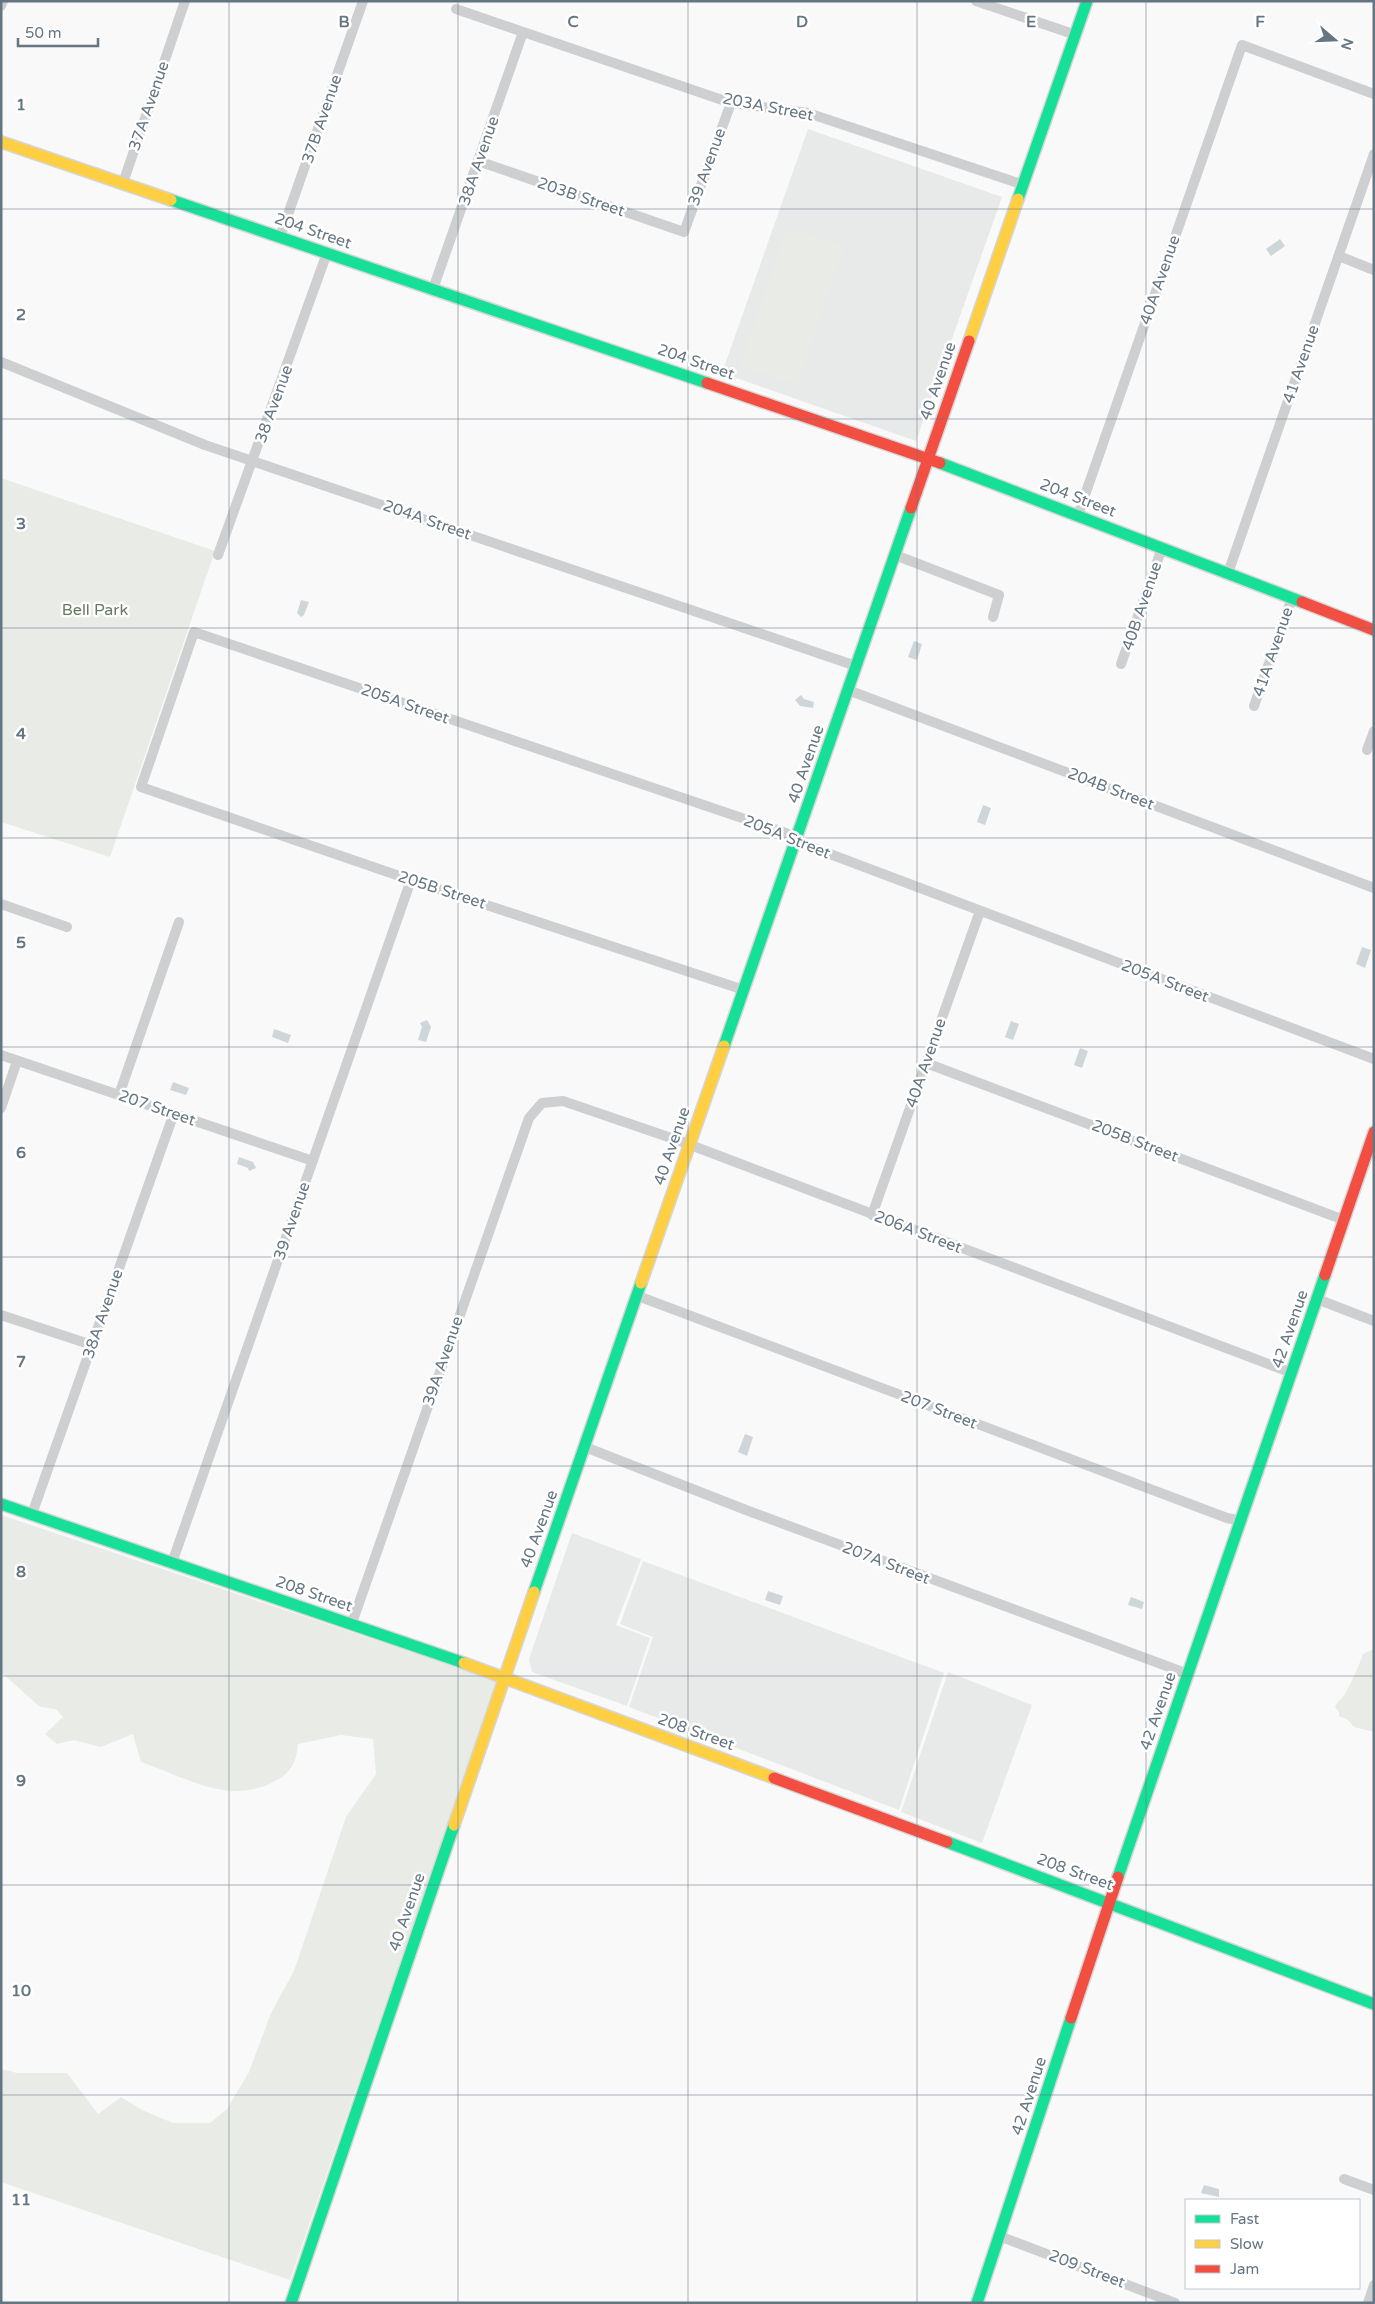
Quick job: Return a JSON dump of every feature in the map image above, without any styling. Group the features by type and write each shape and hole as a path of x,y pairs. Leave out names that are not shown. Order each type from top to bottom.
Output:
{"main road":[{"name":"40 Avenue","path":"291,2303 504,1677 1087,1"},
{"name":"204 Street","path":"1,142 928,458 1374,630"},
{"name":"42 Avenue","path":"978,2303 1109,1902 1242,1521 1374,1132"},
{"name":"208 Street","path":"1,1504 352,1623 504,1677 1109,1902 1374,2004"}],"street":[{"path":"1,6 3,1"},
{"name":"37A Avenue","path":"123,183 185,1"},
{"name":"37B Avenue","path":"280,237 363,1"},
{"path":"976,1 1076,35"},
{"name":"203A Street","path":"456,9 731,102 808,113 1024,185"},
{"name":"38A Avenue","path":"433,289 523,32"},
{"name":"40A Avenue","path":"1078,515 1242,45 1374,94"},
{"name":"39 Avenue","path":"684,232 731,102"},
{"name":"41 Avenue","path":"1228,574 1374,154"},
{"name":"203B Street","path":"478,161 684,232"},
{"name":"38 Avenue","path":"218,555 327,253"},
{"path":"1339,256 1374,270"},
{"name":"204A Street","path":"1,362 205,445 856,666"},
{"name":"40B Avenue","path":"1121,664 1162,548"},
{"path":"895,555 999,594 993,617"},
{"name":"41A Avenue","path":"1254,706 1292,598"},
{"name":"205A Street","path":"141,787 194,632 786,833 796,841 1374,1059"},
{"name":"204B Street","path":"848,690 1374,888"},
{"path":"1367,750 1374,731"},
{"name":"205B Street","path":"141,787 411,880 744,990"},
{"name":"39 Avenue","path":"172,1563 411,880"},
{"path":"1,904 67,927"},
{"name":"40A Avenue","path":"872,1215 980,911"},
{"path":"119,1095 179,922"},
{"name":"207 Street","path":"1,1055 313,1161"},
{"path":"1,1108 17,1061"},
{"name":"205B Street","path":"926,1063 1344,1220"},
{"name":"206A Street","path":"542,1103 563,1101 690,1146 1292,1373"},
{"name":"39A Avenue","path":"352,1623 529,1118 542,1103"},
{"name":"38A Avenue","path":"32,1514 174,1113"},
{"name":"207 Street","path":"638,1296 1218,1515 1242,1521"},
{"path":"1317,1299 1374,1321"},
{"path":"1,1315 92,1345"},
{"name":"207A Street","path":"585,1447 756,1514 1188,1674"},
{"path":"1344,2180 1374,2190"},
{"name":"209 Street","path":"1000,2236 1175,2303"},
{"path":"1368,2303 1374,2285"}],"shaded area":[{"path":"808,129 1002,197 916,441 722,373"},
{"path":"1280,239 1285,246 1271,256 1266,249"},
{"path":"301,600 309,602 304,615 301,617 297,613"},
{"path":"914,641 922,644 917,660 908,657"},
{"path":"801,695 804,699 814,702 813,708 800,706 795,700"},
{"path":"983,805 991,808 985,825 977,822"},
{"path":"1362,947 1371,950 1365,968 1356,964"},
{"path":"427,1020 431,1027 426,1042 418,1040 422,1027 420,1023"},
{"path":"1011,1021 1019,1024 1013,1040 1005,1037"},
{"path":"274,1029 291,1035 288,1043 272,1037"},
{"path":"1080,1048 1088,1051 1082,1068 1074,1065"},
{"path":"173,1082 189,1088 186,1095 170,1090"},
{"path":"239,1157 253,1162 256,1168 249,1171 248,1168 237,1164"},
{"path":"745,1434 753,1437 747,1456 738,1452"},
{"path":"572,1533 641,1559 616,1625 650,1638 627,1706 532,1672 529,1659"},
{"path":"643,1561 944,1673 899,1810 629,1707 653,1637 620,1624"},
{"path":"768,1591 783,1596 780,1605 765,1600"},
{"path":"1131,1597 1144,1602 1142,1609 1128,1605"},
{"path":"948,1672 1032,1705 982,1843 901,1812"},
{"path":"1204,2185 1219,2189 1219,2197 1201,2193"}],"green space":[{"path":"788,227 844,246 797,385 740,366"},
{"name":"Bell Park","path":"1,478 215,551 110,857 1,822"},
{"path":"1,1515 497,1681 290,2280 1,2182 1,2069 17,2073 67,2073 98,2114 121,2097 142,2110 173,2123 210,2123 227,2109 249,2072 271,2013 294,1971 346,1817 376,1774 373,1739 341,1735 298,1744 294,1763 283,1776 255,1789 238,1791 205,1786 141,1762 133,1734 101,1747 74,1740 57,1744 45,1734 63,1717 56,1709 40,1707 1,1672"},
{"path":"1374,1649 1374,1732 1354,1727 1348,1720 1339,1716 1339,1712 1335,1707 1345,1694 1363,1654"}],"traffic: fast":[{"path":"1018,199 1087,1"},
{"path":"171,200 707,383"},
{"path":"940,463 1302,602"},
{"path":"724,1046 911,508"},
{"path":"1118,1877 1325,1275"},
{"path":"534,1592 641,1283"},
{"path":"1,1504 464,1663"},
{"path":"291,2303 454,1825"},
{"path":"947,1842 1374,2004"},
{"path":"977,2303 1071,2018"}],"traffic: slow":[{"path":"1,142 171,200"},
{"path":"969,341 1018,199"},
{"path":"641,1283 724,1046"},
{"path":"454,1825 534,1592"},
{"path":"464,1663 774,1778"}],"traffic: jam":[{"path":"911,508 969,341"},
{"path":"707,383 940,463"},
{"path":"1302,602 1374,630"},
{"path":"1325,1275 1374,1132"},
{"path":"774,1778 947,1842"},
{"path":"1071,2018 1118,1877"}]}
